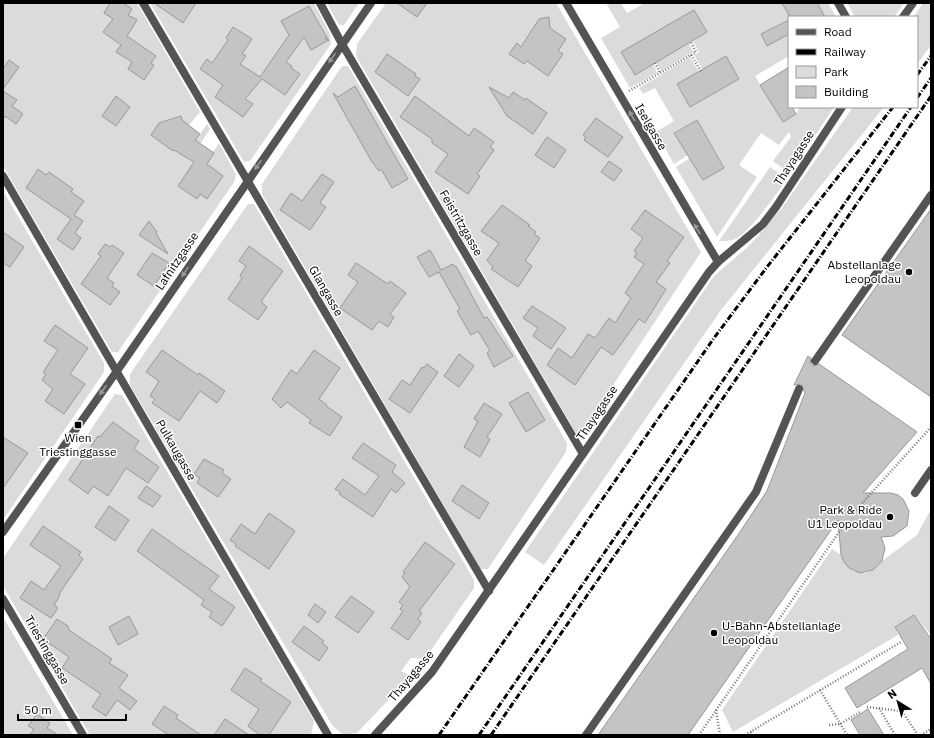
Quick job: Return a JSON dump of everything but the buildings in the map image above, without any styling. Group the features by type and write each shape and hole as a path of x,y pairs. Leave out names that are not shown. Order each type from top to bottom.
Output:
{"street":[{"name":"Glangasse","path":"143,3 489,591"},
{"name":"Feistritzgasse","path":"320,3 342,44 583,454"},
{"name":"Lafnitzgasse","path":"3,532 117,371 371,3"},
{"name":"Iselgasse","path":"566,3 718,262"},
{"path":"838,3 845,16"},
{"path":"904,16 913,3"},
{"name":"Thayagasse","path":"375,735 432,672 709,272 718,262 763,224 776,207 841,108"},
{"name":"Pulkaugasse","path":"3,176 328,735"},
{"path":"815,361 931,195"},
{"path":"586,735 756,492 799,389"},
{"path":"915,493 931,470"},
{"name":"Triestinggasse","path":"3,598 83,735"}],"path":[{"path":"620,97 696,52 691,42"},
{"path":"691,55 701,71"},
{"path":"655,63 660,73"},
{"path":"856,510 931,427"},
{"path":"699,735 846,522"},
{"path":"745,735 901,642"},
{"path":"820,690 847,735"},
{"path":"867,707 902,711 919,735 931,729"},
{"path":"879,708 895,735"},
{"path":"716,710 720,735"},
{"path":"829,725 840,724 860,712"}],"green space":[{"path":"3,3 137,3 200,112 189,125 200,134 207,124 210,129 200,144 213,152 219,143 236,175 234,182 118,352 112,352 3,166"},
{"path":"150,3 314,3 330,34 331,44 250,161 244,162"},
{"path":"327,3 359,3 344,25 339,25"},
{"path":"386,3 556,3 701,252 582,432 576,433 356,56 357,44"},
{"path":"606,3 621,3 627,13 645,3 828,3 835,16 788,16 788,57 755,76 783,122 796,114 799,108 833,108 811,142 805,138 784,169 773,161 791,137 789,132 779,145 761,133 739,165 757,177 717,237 676,167 690,158 703,180 724,167 696,120 674,132 688,155 674,164 656,132 674,121 655,88 643,94 639,88 690,57 699,72 677,85 690,107 739,79 703,70 694,55 699,52 693,41 707,32 694,10 622,52 635,74 653,64 657,73 630,88 601,38 620,27"},
{"path":"847,3 904,3 895,16 854,16"},
{"path":"923,3 931,3 931,45 918,63 918,16 915,16"},
{"path":"689,43 693,52 661,71 656,62"},
{"path":"342,66 348,66 567,443 566,452 488,569 481,569 262,194 262,184"},
{"path":"852,108 883,108 721,310 544,565 525,552 714,276 749,246 781,209"},
{"path":"770,167 783,176 784,183 747,230 735,239 719,241"},
{"path":"3,191 104,363 104,372 3,520"},
{"path":"248,204 254,204 474,580 474,588 425,659 411,658 401,671 411,676 357,733 343,735 332,725 130,385 130,374"},
{"path":"115,394 122,395 314,721 311,735 90,735 3,586 3,558"},
{"path":"931,509 931,635 914,615 895,627 898,635 733,732 722,710 832,549 841,555 844,562 854,571 866,573 873,570 882,561 917,535"},
{"path":"3,617 73,735 3,735"}],"railway":[{"path":"918,74 931,56"},
{"path":"918,97 931,78"},
{"path":"491,735 931,96"},
{"path":"439,735 714,338 767,267 892,108"},
{"path":"479,735 910,108"}],"place":[{"name":"Abstellanlage Leopoldau","path":"909,272"},
{"name":"Wien Triestinggasse","path":"78,425"},
{"name":"Park & Ride U1 Leopoldau","path":"890,517"},
{"name":"U-Bahn-Abstellanlage Leopoldau","path":"714,633"}]}
